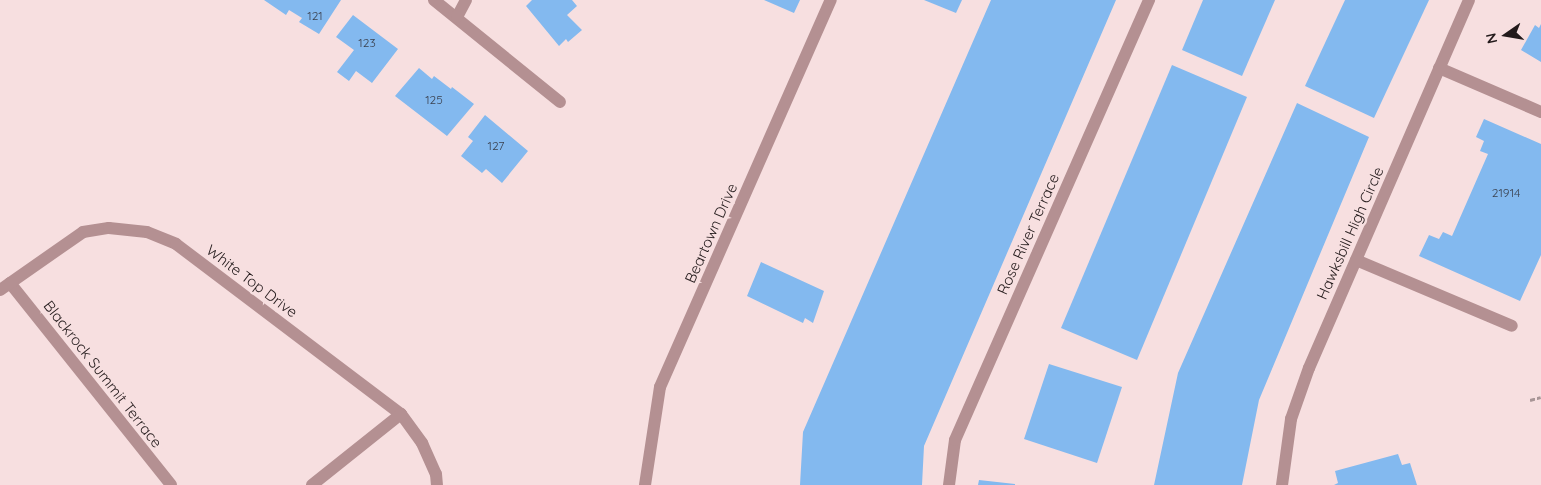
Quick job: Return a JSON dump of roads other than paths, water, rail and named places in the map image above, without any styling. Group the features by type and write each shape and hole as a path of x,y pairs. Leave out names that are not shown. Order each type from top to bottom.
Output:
{"street":[{"path":"434,0 560,102"},
{"path":"457,17 466,0"},
{"name":"Beartown Drive","path":"645,485 660,387 831,0"},
{"name":"Rose River Terrace","path":"949,485 955,440 1149,0"},
{"name":"Hawksbill High Circle","path":"1282,485 1291,419 1309,368 1469,0"},
{"path":"1439,68 1541,112"},
{"name":"White Top Drive","path":"5,286 82,232 109,228 147,232 176,244 401,414 422,442 436,474 436,485"},
{"path":"1356,260 1512,326"},
{"name":"Blackrock Summit Terrace","path":"5,286 170,485"},
{"path":"312,485 401,414"}]}
